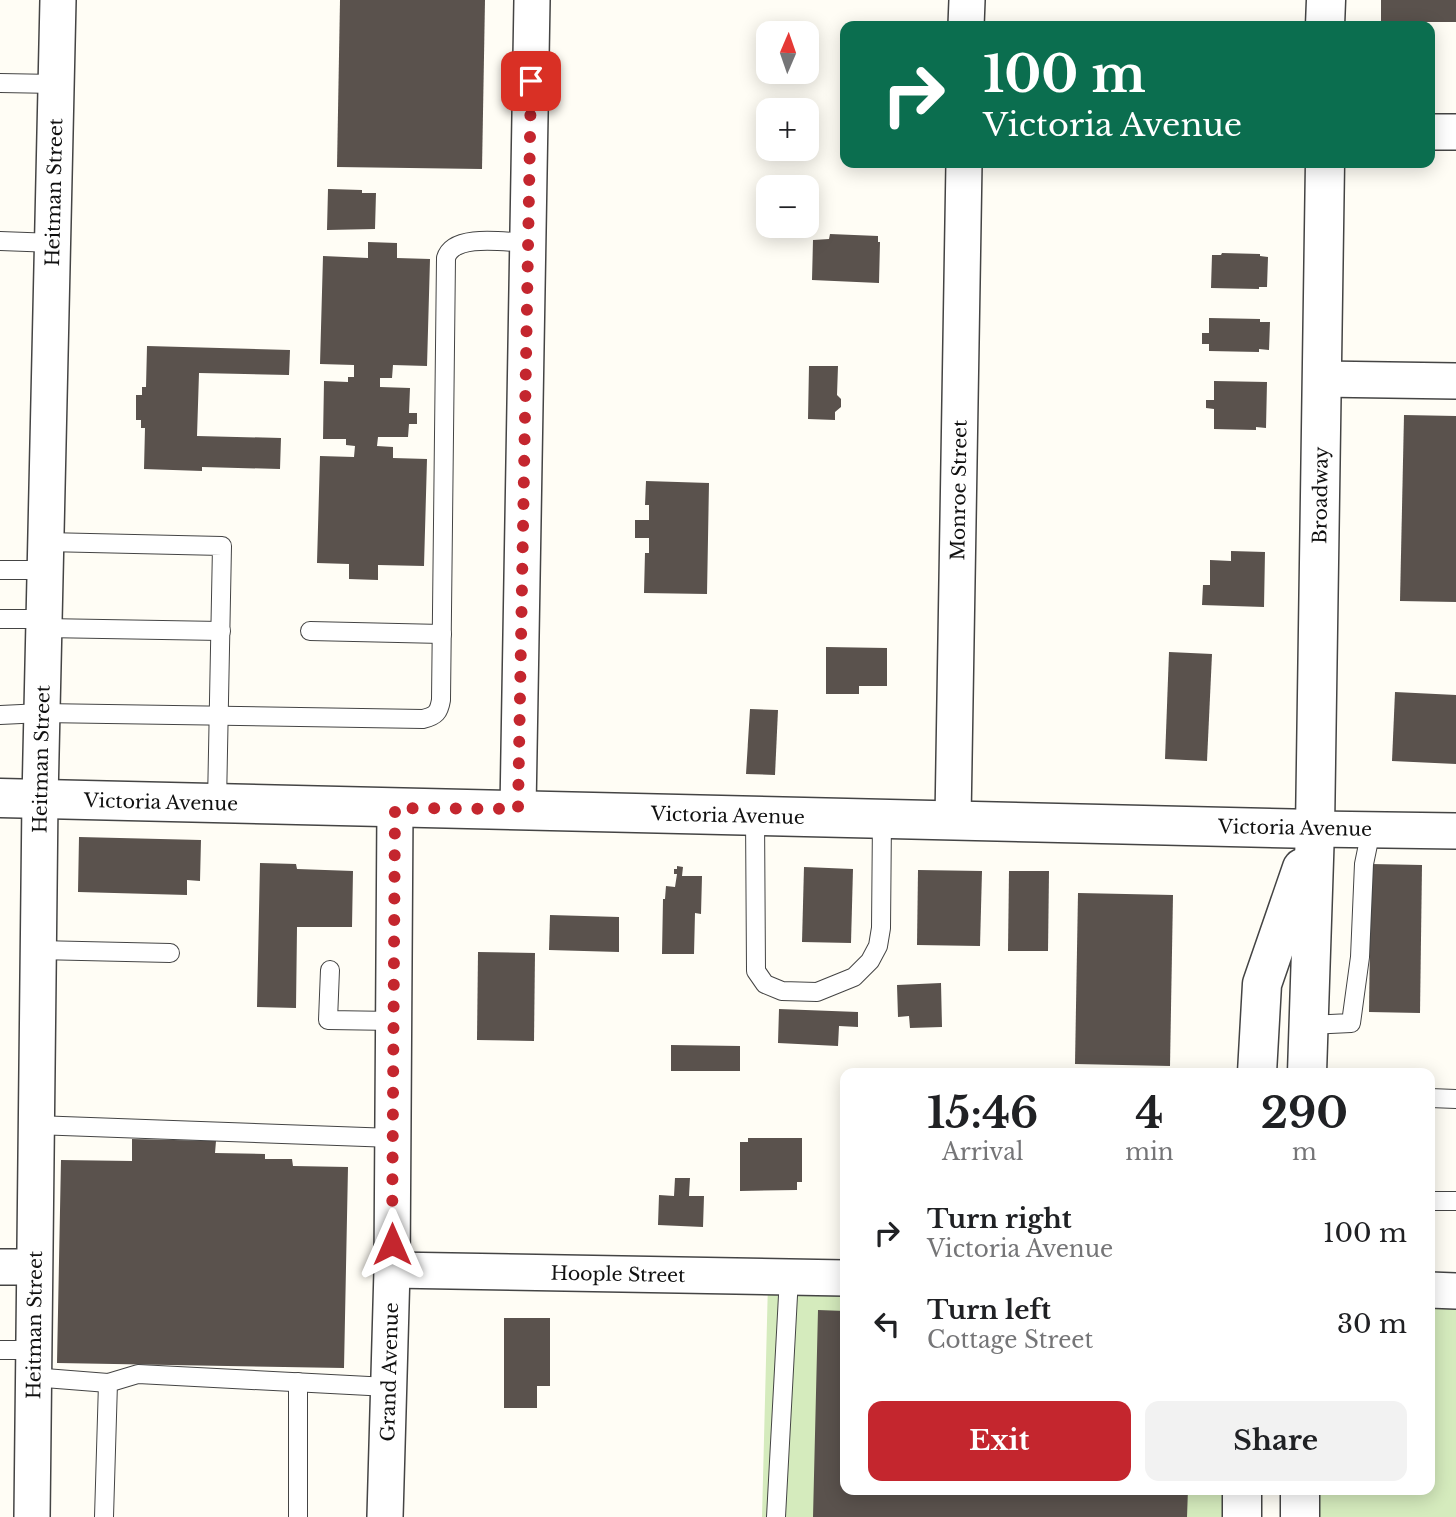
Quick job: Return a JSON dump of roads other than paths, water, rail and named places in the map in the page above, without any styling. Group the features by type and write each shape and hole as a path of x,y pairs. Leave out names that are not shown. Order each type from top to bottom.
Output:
{"street":[{"name":"Heitman Street","path":"32,1517 17,1267 35,1125 58,0"},
{"path":"518,809 532,0"},
{"path":"966,21 967,0"},
{"path":"1325,21 1326,0"},
{"path":"1435,132 1456,132"},
{"name":"Monroe Street","path":"953,819 964,168"},
{"name":"Broadway","path":"1307,1068 1315,829 1325,168"},
{"path":"1321,379 1456,381"},
{"name":"Victoria Avenue","path":"0,798 1456,831"},
{"name":"Grand Avenue","path":"385,1517 392,1270 395,808"},
{"name":"Broadway","path":"1257,1068 1262,984 1315,829"},
{"name":"Hoople Street","path":"392,1270 840,1278"},
{"path":"1435,1290 1456,1291"},
{"path":"1242,1495 1242,1517"},
{"path":"1300,1495 1300,1517"}],"lane":[{"path":"0,83 56,84"},
{"path":"0,241 54,243"},
{"path":"0,715 42,713 423,719 434,716 439,711 441,700 446,258 453,246 468,242 528,243"},
{"path":"0,570 46,556 222,546 217,803"},
{"path":"0,620 221,631"},
{"path":"310,631 442,634"},
{"path":"755,815 756,971 765,984 774,988 817,992 854,977 870,961 878,946 881,928 882,818"},
{"path":"1309,1025 1351,1023 1360,957 1364,864 1371,830"},
{"path":"38,950 170,953"},
{"path":"330,970 328,1020 394,1021"},
{"path":"1435,1098 1456,1099"},
{"path":"35,1125 393,1138"},
{"path":"1435,1201 1456,1201"},
{"path":"776,1517 789,1277"},
{"path":"22,1359 108,1383 138,1374 388,1387"},
{"path":"298,1382 298,1517"},
{"path":"104,1517 108,1383"}]}
